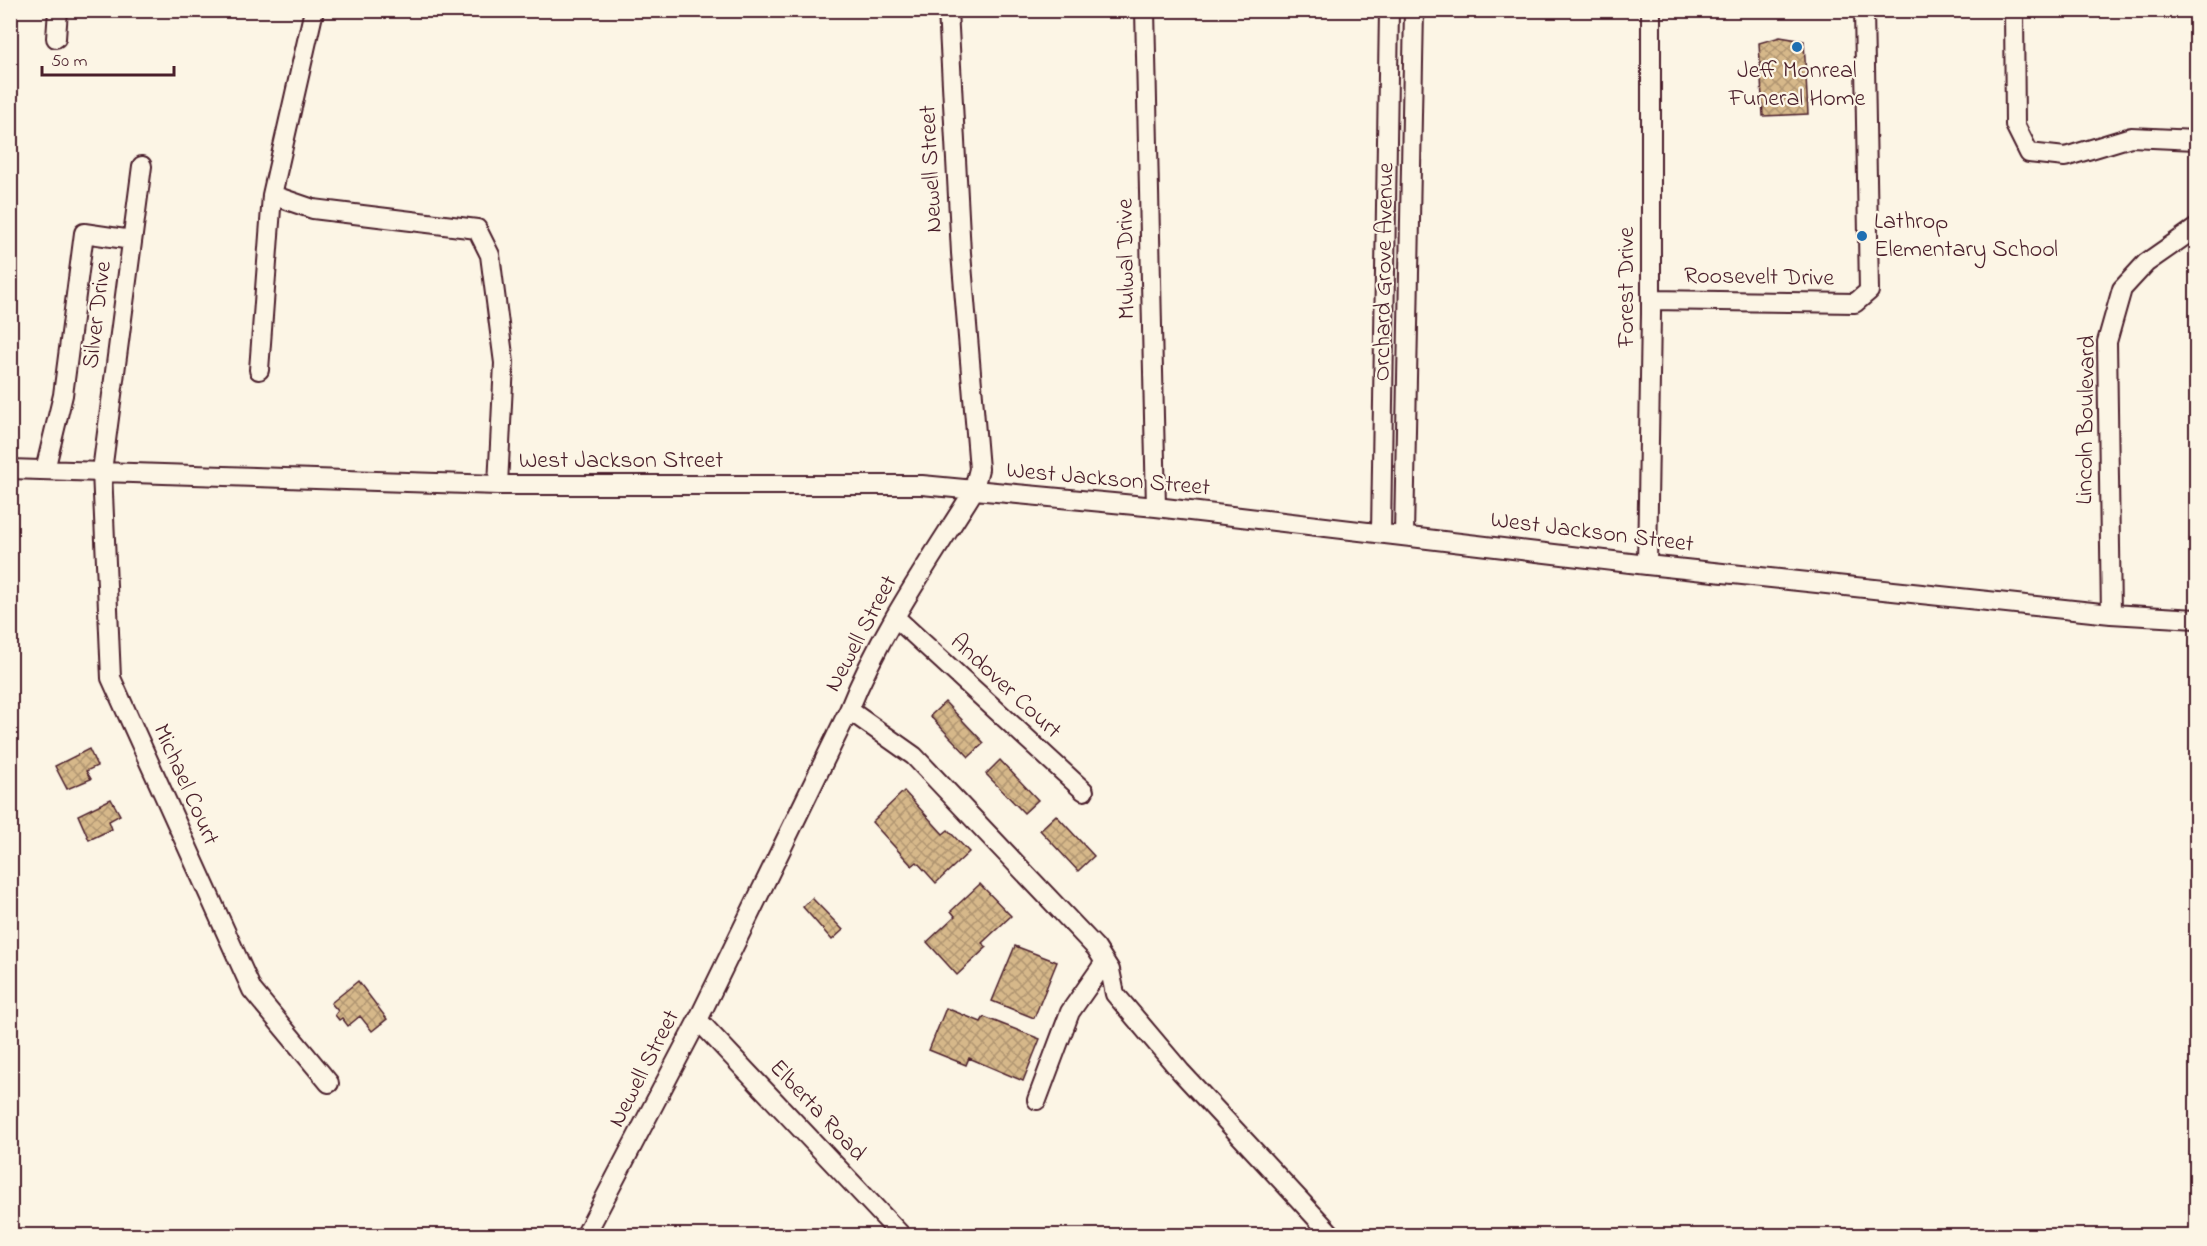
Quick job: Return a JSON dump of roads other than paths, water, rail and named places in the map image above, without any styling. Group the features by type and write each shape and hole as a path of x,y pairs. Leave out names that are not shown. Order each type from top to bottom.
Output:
{"street":[{"path":"56,38 58,10"},
{"path":"259,370 273,195 314,10"},
{"name":"Newell Street","path":"585,1236 698,1020 861,681 895,617 973,492 978,469 961,253 948,10"},
{"name":"Mulwal Drive","path":"1145,10 1156,507"},
{"name":"Orchard Grove Avenue","path":"1381,533 1389,10"},
{"name":"Orchard Grove Avenue","path":"1404,535 1414,10"},
{"name":"Forest Drive","path":"1647,564 1651,300 1651,10"},
{"name":"Roosevelt Drive","path":"1651,300 1855,303 1869,291 1864,10"},
{"path":"2014,10 2015,124 2029,153 2065,157 2131,137 2196,140"},
{"name":"Silver Drive","path":"102,471 142,166"},
{"path":"273,195 313,209 477,229 490,255 504,363 498,485"},
{"name":"Lincoln Boulevard","path":"2111,614 2107,342 2122,289 2146,263 2196,228"},
{"path":"45,470 63,395 84,233 132,240"},
{"name":"West Jackson Street","path":"10,469 498,485 922,485 973,492 1156,507 1647,564 2111,614 2196,619"},
{"name":"Michael Court","path":"102,471 111,678 252,990 329,1083"},
{"name":"Andover Court","path":"895,617 1084,791"},
{"path":"849,710 914,756 1096,948 1110,970 1115,994 1181,1072 1333,1236"},
{"path":"1037,1100 1070,1012 1105,962"},
{"name":"Elberta Road","path":"698,1020 902,1236"}],"place":[{"name":"Jeff Monreal Funeral Home","path":"1797,47"},
{"name":"Lathrop Elementary School","path":"1862,236"}]}
